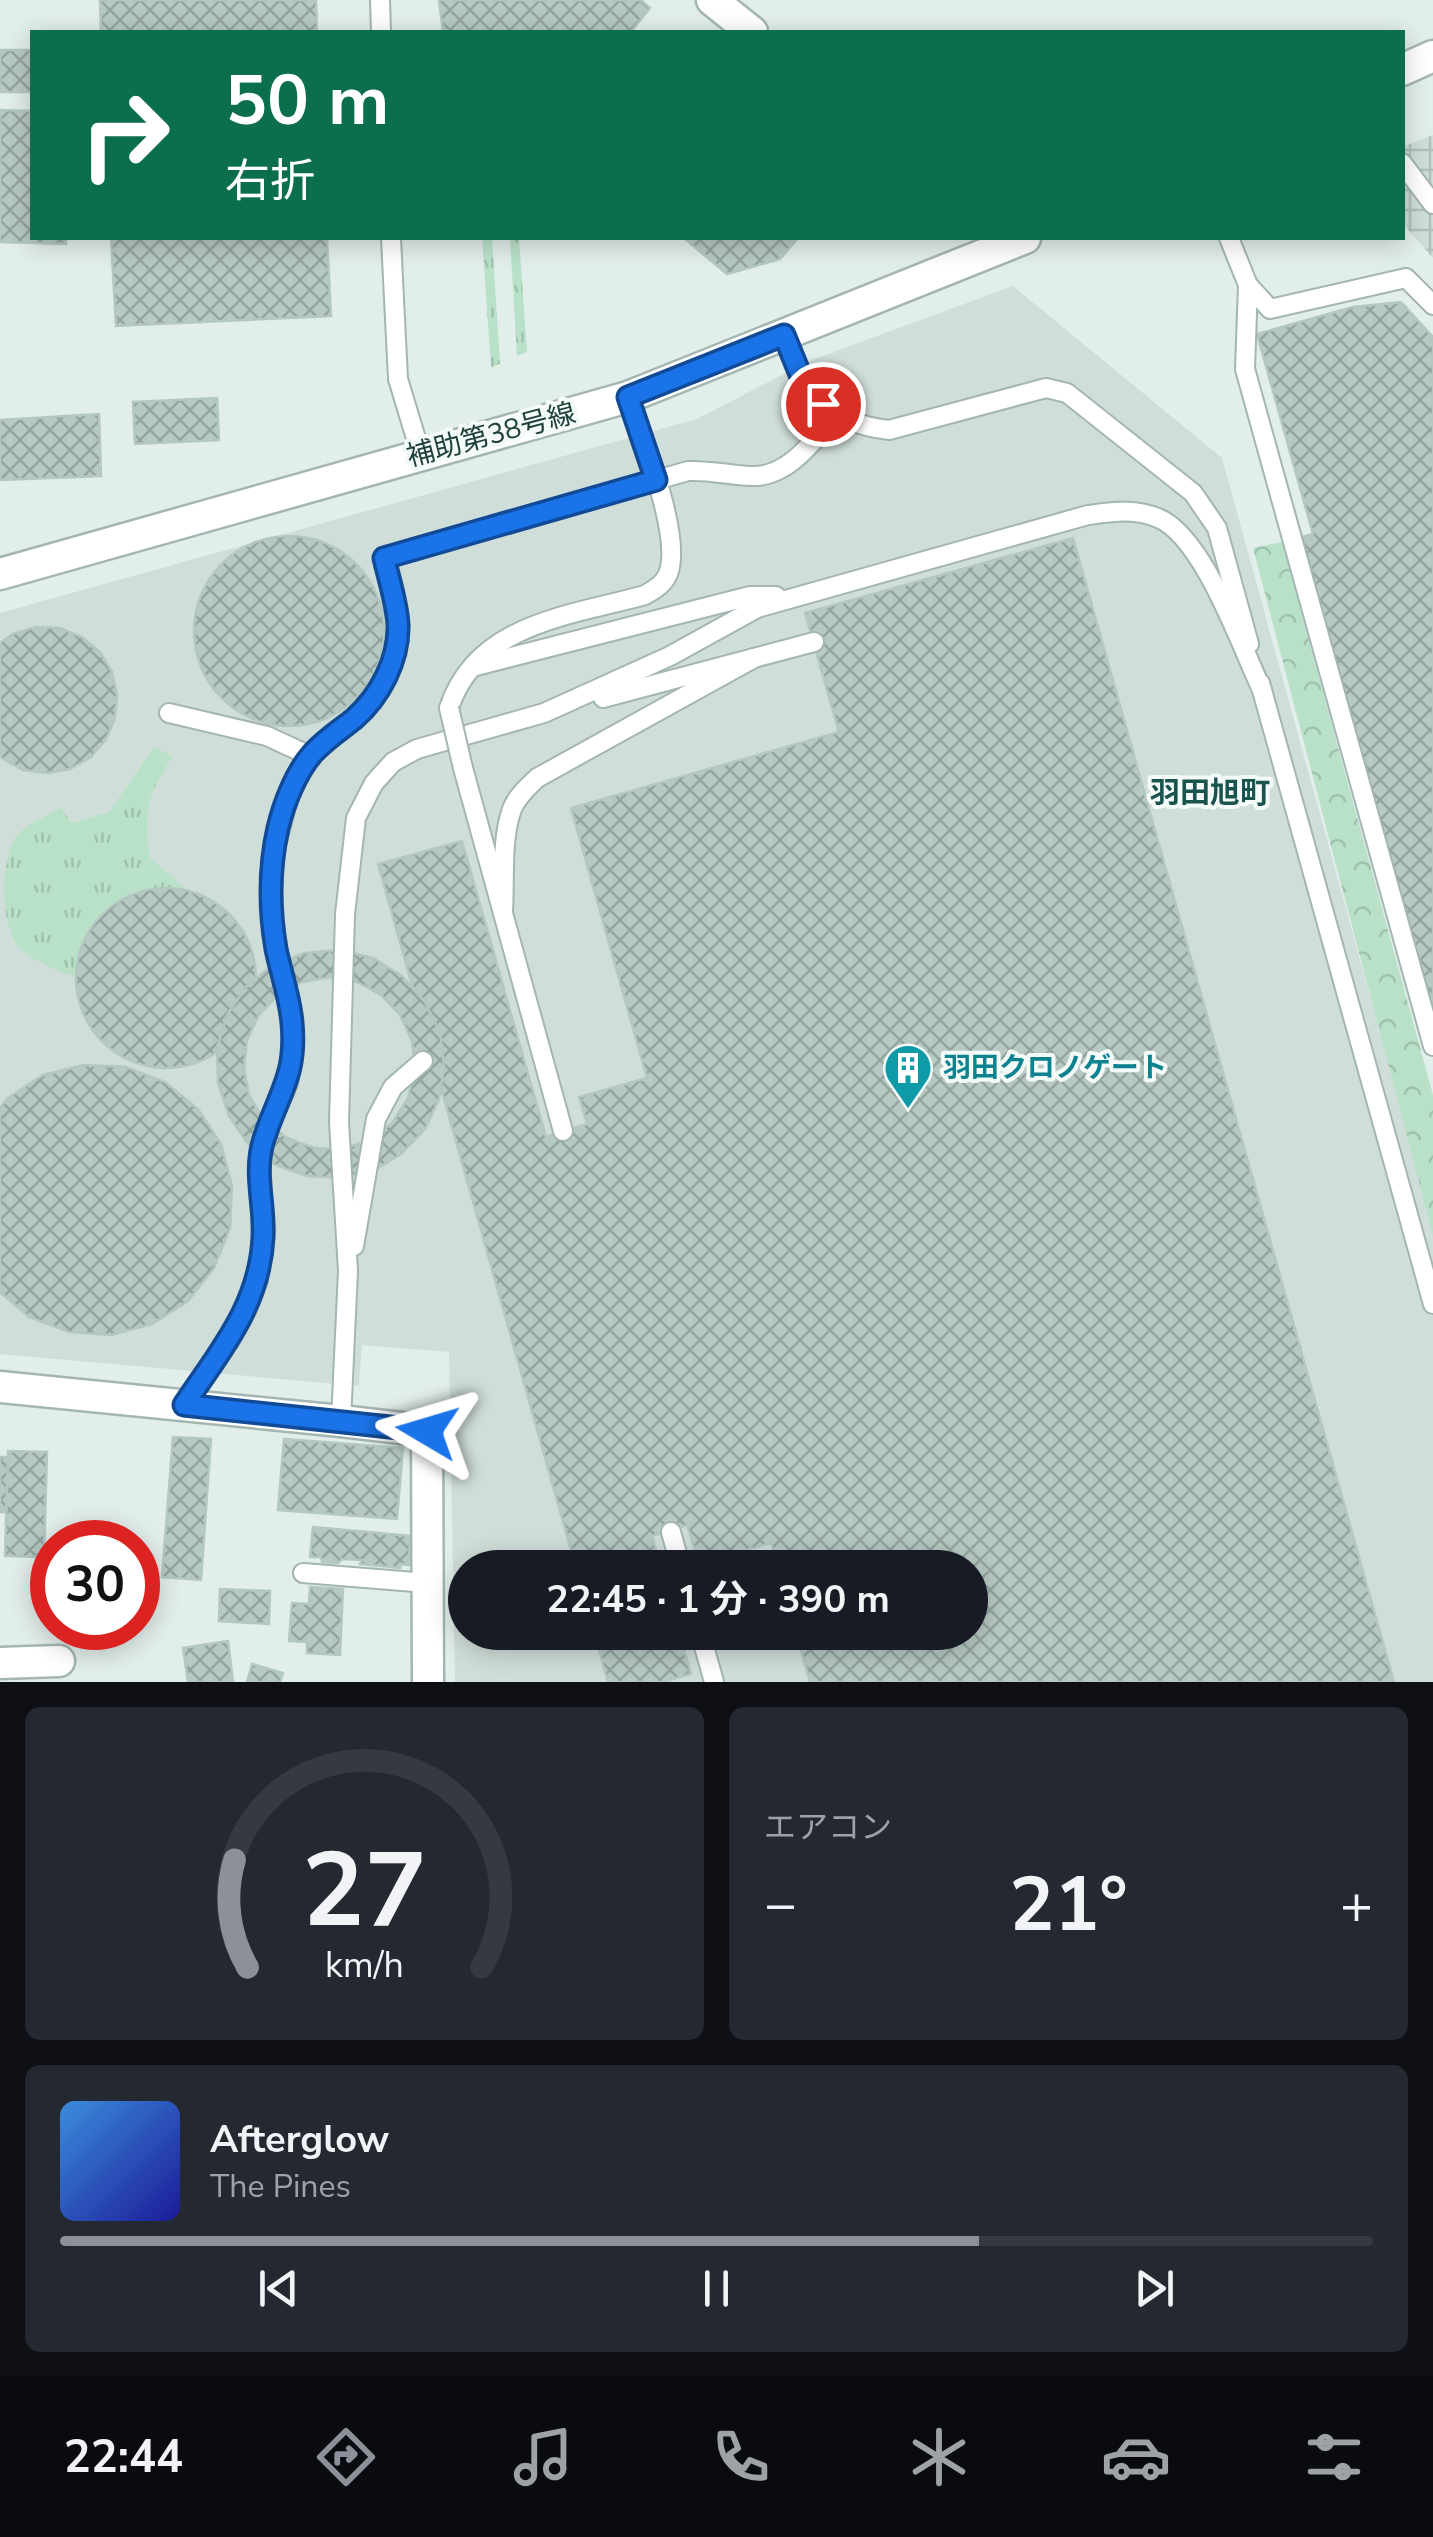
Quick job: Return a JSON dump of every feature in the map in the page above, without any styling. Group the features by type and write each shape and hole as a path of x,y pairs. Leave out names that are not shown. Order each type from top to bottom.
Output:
{"street":[{"path":"712,0 750,30"},
{"path":"1405,69 1433,56"},
{"name":"補助第38号線","path":"0,574 628,397 784,335 987,244"},
{"path":"0,1387 427,1431 428,1682"},
{"path":"0,1663 60,1671"}],"lane":[{"path":"380,0 381,30"},
{"path":"1405,167 1433,204"},
{"path":"391,240 398,379 420,455"},
{"path":"1230,240 1248,285 1270,309 1406,278 1433,305"},
{"path":"1248,285 1245,369 1433,1046"},
{"path":"784,335 802,379 823,404 867,427 888,430 1046,388 1066,393 1193,493 1217,528 1433,1304"},
{"path":"563,1131 449,708 457,684 492,645 520,630 645,595 663,584 673,548 656,480 628,397"},
{"path":"184,1405 230,1340 258,1280 264,1232 259,1164 264,1138 288,1082 292,1052 292,1022 272,908 273,857 289,795 310,756 356,717 383,685 398,628 384,558 688,471 717,470 755,477 773,474 803,452 838,413"},
{"path":"544,714 656,663 756,608 1088,515 1127,510 1158,518 1177,530 1195,550 1262,690"},
{"path":"471,668 750,596 796,597"},
{"path":"341,1421 348,1271 339,1122 345,914 356,818 374,783 393,762 418,749 814,642"},
{"path":"503,912 508,830 512,808 523,791 538,778 754,658"},
{"path":"169,713 267,736 310,756"},
{"path":"348,1271 376,1119 393,1087 423,1061"},
{"path":"671,1532 676,1550"},
{"path":"303,1573 427,1584"},
{"path":"705,1650 714,1682"}],"shaded area":[{"path":"1433,135 1433,258 1405,226 1405,146"},
{"name":"羽田クロノゲート","path":"1013,286 1222,458 1433,1225 1433,1682 455,1682 454,1650 988,1650 988,1550 453,1550 449,1352 362,1345 359,1386 0,1354 0,613 697,419 809,361"}],"green space":[{"path":"482,240 492,240 500,364 491,367"},
{"path":"510,240 519,240 527,352 517,356"},
{"path":"1282,542 1433,1095 1433,1235 1253,548"},
{"path":"154,747 173,756 149,804 150,858 185,888 140,893 113,904 92,924 76,977 40,962 20,949 9,926 5,879 15,838 61,808 72,823 109,812"}],"building":[{"path":"100,0 316,0 317,30 101,30"},
{"path":"439,0 641,0 650,8 633,30 443,30"},
{"path":"0,50 30,50 30,92 0,92"},
{"path":"0,110 30,111 30,240 66,240 66,244 0,242"},
{"path":"111,240 327,240 331,316 116,326"},
{"path":"686,240 796,240 780,259 727,274"},
{"path":"1401,302 1433,337 1433,1019 1302,537 1313,534 1257,334 1353,307"},
{"path":"217,398 219,440 135,444 133,402"},
{"path":"99,414 101,476 0,480 0,420"},
{"path":"289,536 325,543 356,564 377,595 384,631 377,667 356,698 325,719 289,726 253,719 222,698 201,667 194,631 201,595 222,564 253,543"},
{"name":"羽田クロノゲート","path":"1073,538 1394,1682 810,1682 801,1650 988,1650 988,1550 773,1550 771,1543 747,1550 695,1550 687,1525 652,1536 656,1550 571,1550 378,864 462,841 546,1137 587,1124 579,1097 647,1078 571,808 839,732 805,613"},
{"path":"36,627 60,628 82,637 100,652 112,672 117,695 115,718 106,739 91,757 70,769 47,773 23,770 0,757 0,643"},
{"path":"166,888 201,895 230,914 249,943 256,978 249,1013 230,1042 201,1061 166,1068 131,1061 102,1042 83,1013 76,978 83,943 102,914 131,895"},
{"path":"339,950 373,958 402,976 425,1002 440,1032 444,1066 439,1099 425,1129 401,1154 373,1171 340,1178 307,1176 275,1165 248,1144 229,1116 218,1083 217,1048 227,1015 246,987 273,965 305,953","holes":["330,977 357,982 381,995 400,1015 412,1041 415,1069 408,1098 393,1122 370,1140 342,1149 314,1148 287,1138 264,1120 249,1095 244,1068 247,1040 259,1015 278,995 302,982"]},
{"path":"84,1065 126,1067 165,1082 198,1109 221,1144 232,1186 230,1228 214,1268 188,1301 152,1324 111,1335 69,1332 29,1317 0,1292 0,1108 8,1098 43,1075"},
{"path":"173,1437 211,1439 201,1580 162,1577"},
{"path":"284,1439 403,1448 397,1519 278,1510"},
{"path":"8,1451 47,1452 45,1520 30,1520 30,1557 5,1556"},
{"path":"0,1457 8,1457 6,1512 0,1512"},
{"path":"313,1527 410,1536 409,1565 401,1564 400,1568 342,1559 338,1563 322,1562 321,1557 310,1557"},
{"path":"310,1587 343,1589 340,1655 307,1653 307,1642 289,1641 292,1603 309,1604"},
{"path":"220,1589 270,1591 269,1624 219,1621"},
{"path":"228,1641 233,1682 188,1682 183,1648"},
{"path":"599,1650 684,1650 691,1674 663,1682 608,1682"},
{"path":"252,1664 283,1673 280,1682 247,1682"}],"place":[{"name":"羽田クロノゲート","path":"908,1110"}],"district":[{"name":"羽田旭町","path":"1210,793"}],"route":[{"path":"427,1431 184,1405 230,1340 258,1280 264,1232 259,1164 264,1138 288,1082 292,1052 292,1022 276,945 270,889 279,824 289,795 310,756 356,717 383,685 398,628 384,558 656,480 628,397 784,335 802,379 823,404"}]}
